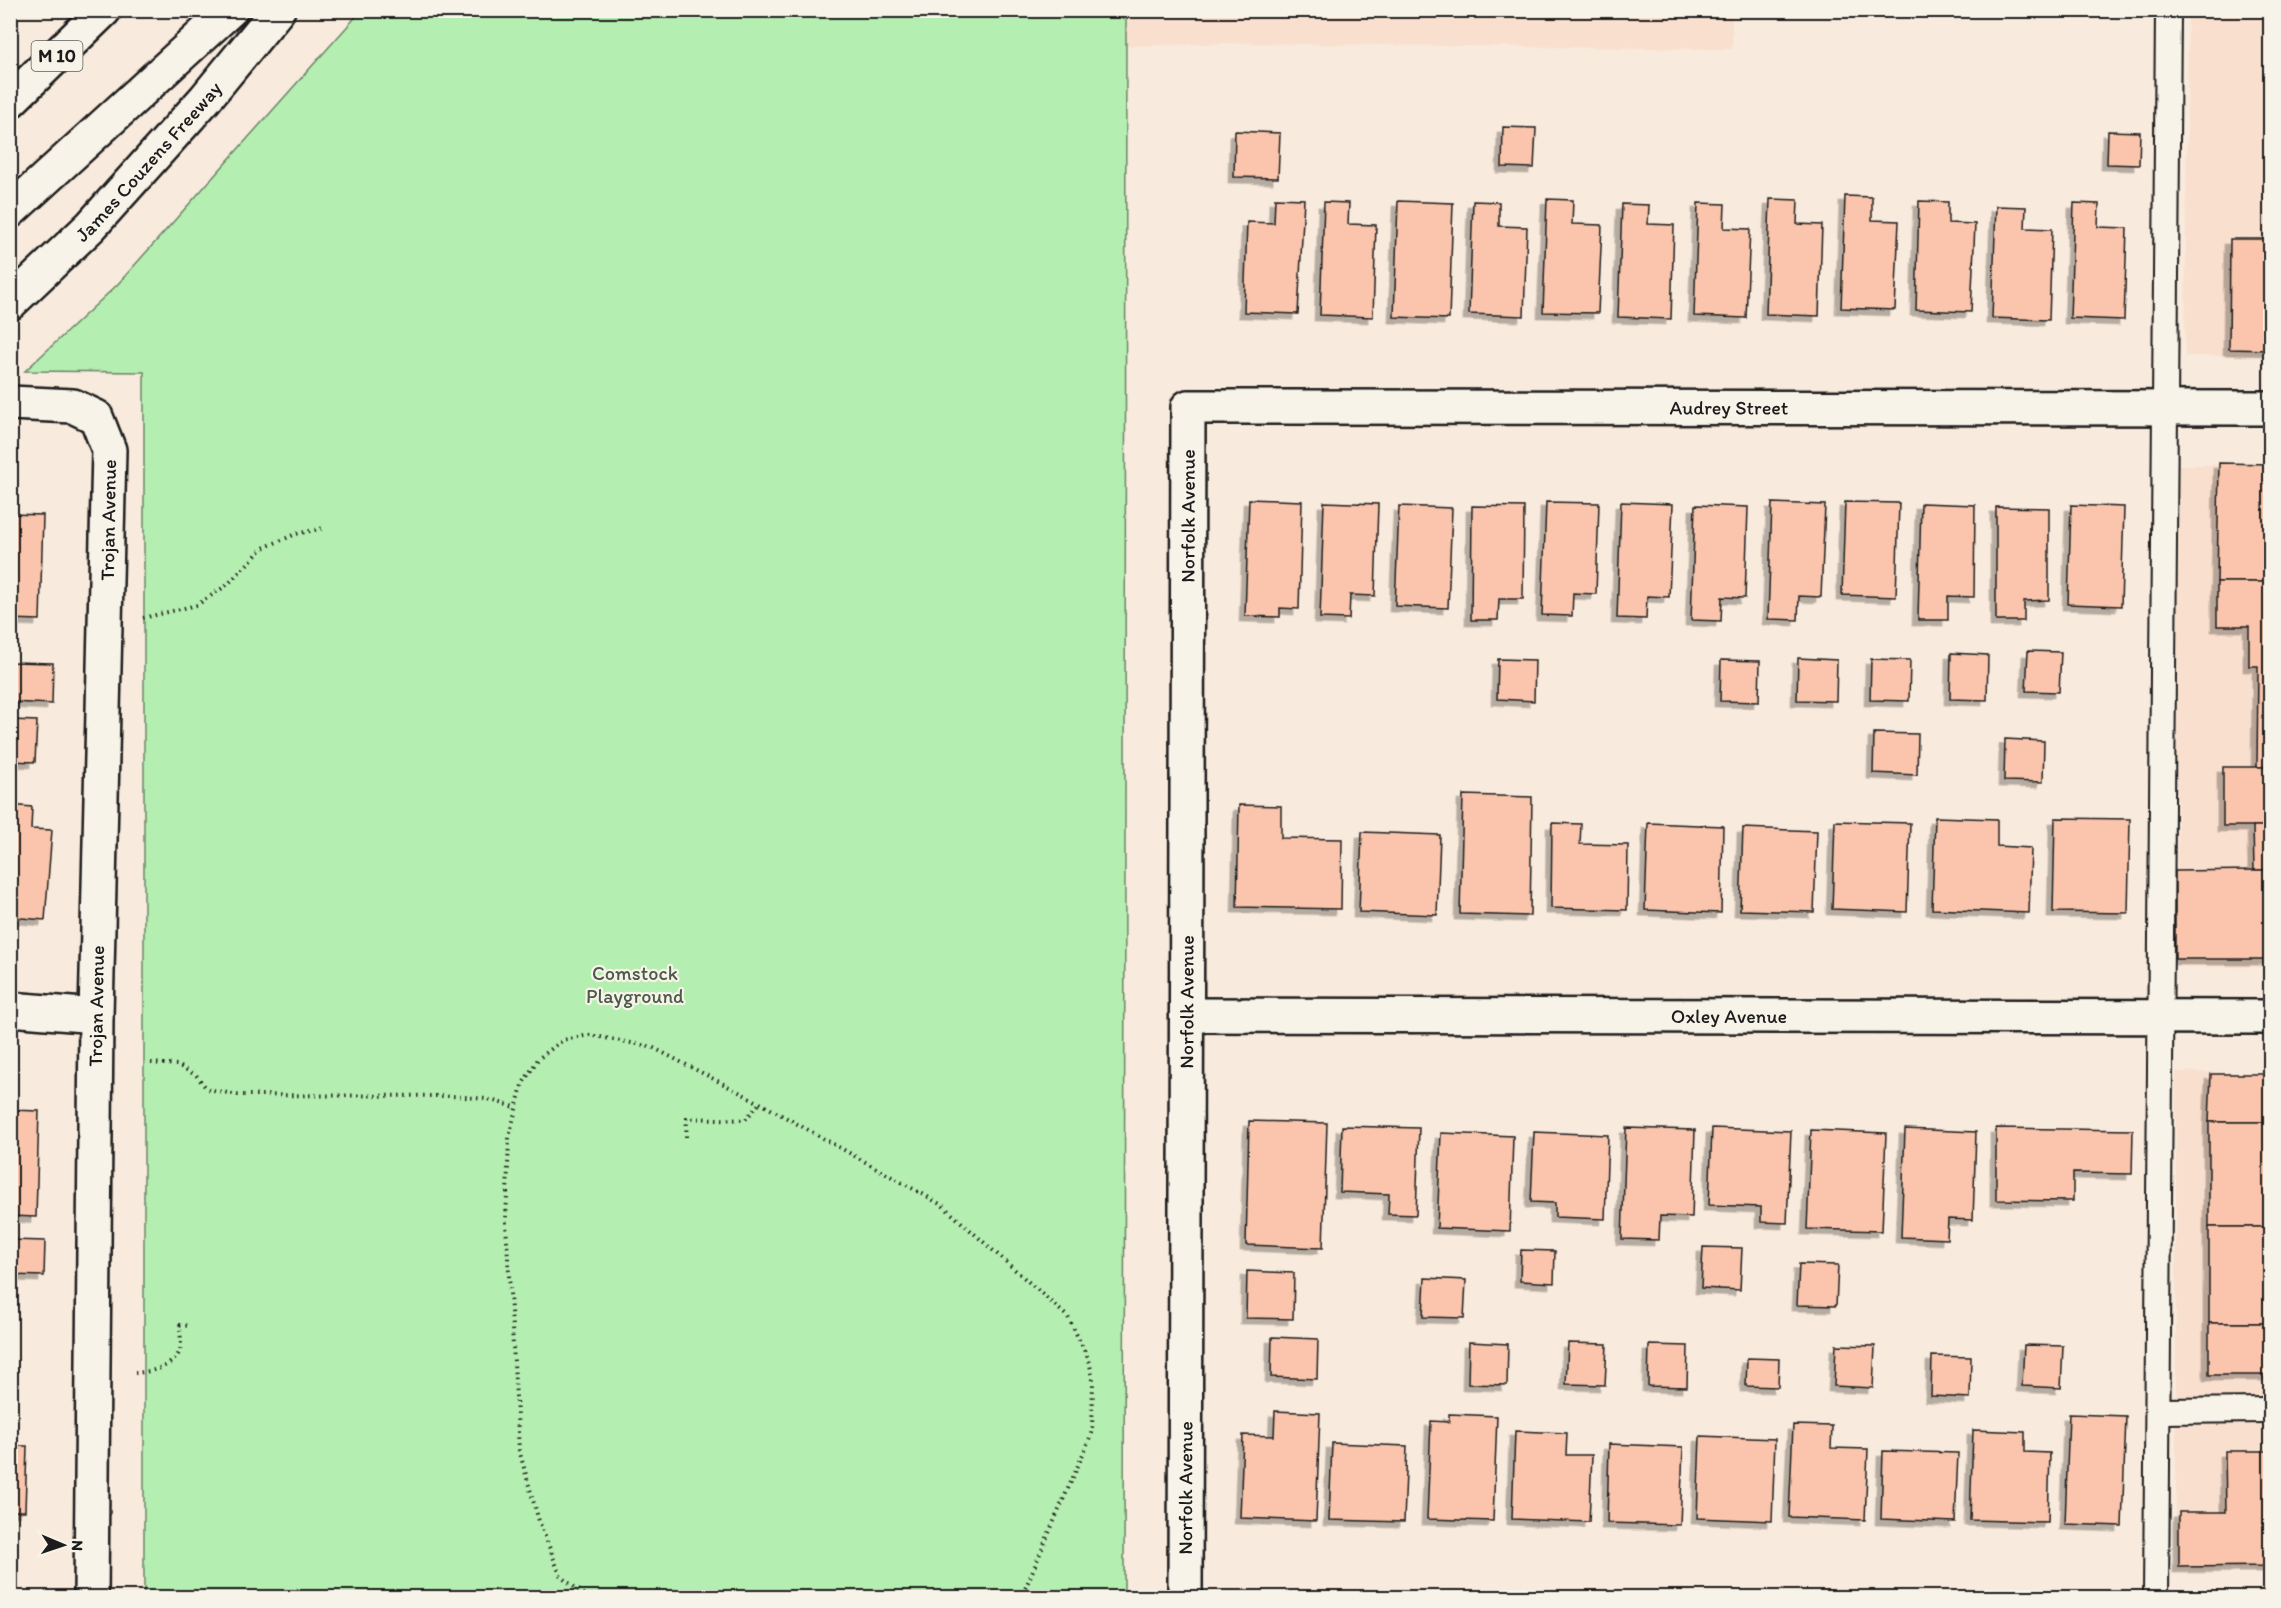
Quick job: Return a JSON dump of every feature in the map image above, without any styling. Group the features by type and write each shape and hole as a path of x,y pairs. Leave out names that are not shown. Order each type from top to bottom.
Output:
{"main road":[{"name":"M 10","path":"10,101 104,10"},
{"path":"10,211 230,10"},
{"name":"James Couzens Freeway","path":"10,303 91,226 205,99 278,10"},
{"name":"Trojan Avenue","path":"10,403 73,406 96,417 109,450 96,1016 92,1598"},
{"name":"Audrey Street","path":"1188,407 2271,408"},
{"name":"Norfolk Avenue","path":"1185,1598 1188,407"},
{"path":"10,1009 96,1016"},
{"name":"Oxley Avenue","path":"1187,1015 2271,1017"}],"lane":[{"path":"2156,1598 2168,10"},
{"path":"2158,1411 2271,1410"}],"path":[{"path":"139,619 197,604 227,585 263,548 296,534 324,528"},
{"path":"589,1598 561,1577 538,1521 519,1450 506,1223 509,1137 522,1085 538,1059 563,1040 590,1035 652,1047 760,1103 942,1205 1068,1317 1089,1360 1093,1380 1092,1432 1021,1598"},
{"path":"151,1063 177,1065 196,1075 207,1089 238,1095 452,1096 487,1099 515,1107"},
{"path":"686,1137 687,1118 745,1120 760,1103"},
{"path":"135,1373 150,1372 170,1362 180,1351 180,1325 189,1326"}],"shaded area":[{"path":"1126,11 1732,11 1732,49 1228,43 1126,46"},
{"path":"2188,11 2270,11 2270,355 2185,356"},
{"path":"2178,465 2270,465 2270,967 2177,966"},
{"path":"2176,1072 2270,1073 2270,1570 2176,1570"}],"green space":[{"name":"Comstock Playground","path":"361,11 1126,11 1124,1597 144,1597 144,372 25,371 117,285"}],"building":[{"path":"1503,127 1536,128 1534,168 1502,167"},
{"path":"1235,131 1280,133 1278,178 1234,177"},
{"path":"2108,131 2140,132 2139,165 2107,164"},
{"path":"1845,196 1872,197 1872,220 1899,221 1895,310 1841,308"},
{"path":"1275,198 1304,199 1298,314 1244,312 1247,222 1274,223"},
{"path":"1547,199 1573,200 1572,224 1602,225 1598,313 1543,312"},
{"path":"1770,199 1798,200 1797,224 1822,225 1819,316 1766,314"},
{"path":"1398,201 1453,203 1449,319 1394,317"},
{"path":"1473,201 1499,202 1499,226 1527,227 1524,316 1469,314"},
{"path":"1919,201 1948,202 1948,223 1975,224 1971,312 1916,310"},
{"path":"1324,202 1349,203 1348,224 1376,225 1373,317 1320,315"},
{"path":"1698,203 1725,204 1724,228 1750,229 1746,318 1694,316"},
{"path":"2074,203 2099,204 2098,227 2127,228 2124,320 2070,318"},
{"path":"1622,204 1649,205 1648,224 1674,225 1671,319 1618,317"},
{"path":"1996,206 2026,207 2025,228 2052,229 2049,320 1992,318"},
{"path":"2230,239 2270,239 2270,350 2229,349"},
{"path":"2219,463 2270,464 2270,582 2217,582"},
{"path":"1249,499 1302,501 1299,609 1280,608 1280,617 1245,616"},
{"path":"1324,502 1378,504 1375,596 1350,595 1349,619 1320,618"},
{"path":"1546,502 1599,503 1596,594 1573,593 1572,616 1542,615"},
{"path":"1621,502 1673,504 1669,597 1647,596 1646,619 1617,618"},
{"path":"1845,502 1899,503 1896,597 1842,595"},
{"path":"1772,503 1825,505 1821,597 1799,596 1798,620 1768,619"},
{"path":"1921,503 1975,505 1974,597 1948,596 1948,620 1918,620"},
{"path":"1695,505 1748,507 1745,598 1722,597 1721,621 1691,620"},
{"path":"2071,505 2124,507 2121,606 2068,604"},
{"path":"1399,506 1452,508 1448,608 1395,606"},
{"path":"1472,506 1524,507 1523,599 1499,599 1498,620 1471,620"},
{"path":"1996,507 2049,508 2049,600 2024,601 2024,621 1996,621"},
{"path":"10,514 43,515 40,620 10,619"},
{"path":"2217,582 2270,582 2270,767 2257,767 2258,666 2249,666 2249,626 2217,626"},
{"path":"2028,651 2061,652 2059,692 2026,691"},
{"path":"1951,653 1988,655 1987,700 1950,699"},
{"path":"1798,658 1837,660 1836,701 1797,700"},
{"path":"1498,659 1535,660 1534,701 1497,699"},
{"path":"1871,659 1910,660 1909,701 1870,700"},
{"path":"1721,660 1760,661 1759,702 1720,701"},
{"path":"11,662 53,663 52,704 10,702"},
{"path":"10,720 37,721 35,762 10,761"},
{"path":"1874,733 1918,734 1917,775 1873,773"},
{"path":"2005,739 2044,741 2043,782 2004,781"},
{"path":"2223,767 2270,767 2270,826 2223,826"},
{"path":"1463,795 1532,797 1530,916 1460,914"},
{"path":"10,805 32,807 31,829 52,830 45,920 10,917"},
{"path":"1239,805 1281,806 1281,838 1342,839 1341,909 1237,907"},
{"path":"1935,817 1997,819 1997,846 2031,848 2029,913 1932,909"},
{"path":"2055,818 2130,819 2128,913 2053,912"},
{"path":"1835,821 1910,823 1907,912 1832,909"},
{"path":"1552,823 1581,824 1580,844 1628,845 1627,910 1551,908"},
{"path":"1648,823 1723,826 1721,913 1645,910"},
{"path":"2253,826 2270,826 2270,870 2254,870"},
{"path":"1743,828 1817,831 1814,912 1740,910"},
{"path":"1362,832 1440,835 1437,915 1359,912"},
{"path":"2270,870 2270,959 2175,959 2175,871"},
{"path":"2211,1074 2270,1074 2270,1122 2209,1122"},
{"path":"10,1110 39,1111 36,1217 10,1216"},
{"path":"1249,1121 1327,1123 1323,1248 1246,1245"},
{"path":"2209,1122 2270,1122 2270,1227 2209,1227"},
{"path":"1342,1126 1419,1128 1416,1215 1388,1214 1389,1194 1340,1192"},
{"path":"1626,1128 1695,1130 1692,1217 1660,1216 1659,1240 1622,1239"},
{"path":"1712,1128 1791,1131 1787,1223 1761,1222 1761,1207 1709,1205"},
{"path":"1996,1128 2133,1130 2132,1174 2073,1173 2073,1201 1996,1200"},
{"path":"1905,1129 1976,1132 1973,1220 1948,1219 1947,1239 1901,1237"},
{"path":"1811,1130 1886,1133 1882,1231 1807,1229"},
{"path":"1534,1132 1608,1135 1605,1219 1555,1217 1555,1203 1531,1202"},
{"path":"1441,1133 1513,1136 1510,1231 1437,1228"},
{"path":"2209,1227 2270,1227 2270,1323 2209,1323"},
{"path":"10,1240 45,1241 44,1276 10,1275"},
{"path":"1703,1247 1742,1248 1740,1290 1701,1288"},
{"path":"1521,1250 1555,1251 1554,1283 1520,1281"},
{"path":"1799,1264 1838,1265 1836,1306 1797,1305"},
{"path":"1247,1271 1294,1273 1293,1319 1246,1318"},
{"path":"1425,1278 1466,1280 1464,1318 1423,1317"},
{"path":"2209,1323 2270,1323 2270,1375 2209,1375"},
{"path":"1272,1337 1318,1339 1317,1379 1271,1377"},
{"path":"1469,1342 1508,1344 1507,1385 1468,1384"},
{"path":"1568,1343 1607,1344 1605,1385 1566,1384"},
{"path":"1649,1345 1688,1346 1687,1387 1648,1386"},
{"path":"1836,1345 1875,1346 1873,1388 1834,1386"},
{"path":"2024,1345 2063,1346 2061,1388 2022,1386"},
{"path":"1932,1356 1971,1357 1970,1398 1931,1396"},
{"path":"1747,1358 1779,1359 1778,1387 1746,1386"},
{"path":"1275,1411 1320,1413 1316,1521 1240,1518 1243,1435 1274,1436"},
{"path":"1449,1414 1497,1416 1493,1521 1427,1519 1431,1421 1449,1422"},
{"path":"2069,1414 2126,1416 2122,1526 2065,1524"},
{"path":"1793,1425 1832,1426 1831,1448 1868,1449 1865,1520 1789,1517"},
{"path":"1973,1430 2025,1432 2025,1452 2050,1453 2048,1522 1970,1520"},
{"path":"1515,1431 1567,1433 1566,1455 1592,1455 1589,1522 1512,1519"},
{"path":"1700,1436 1775,1439 1772,1521 1697,1518"},
{"path":"1332,1443 1407,1446 1404,1522 1329,1520"},
{"path":"1609,1444 1683,1447 1680,1525 1607,1523"},
{"path":"10,1446 27,1446 25,1511 10,1511"},
{"path":"1883,1451 1958,1453 1955,1522 1881,1519"},
{"path":"2225,1451 2270,1451 2270,1566 2179,1567 2179,1512 2226,1512"}]}
